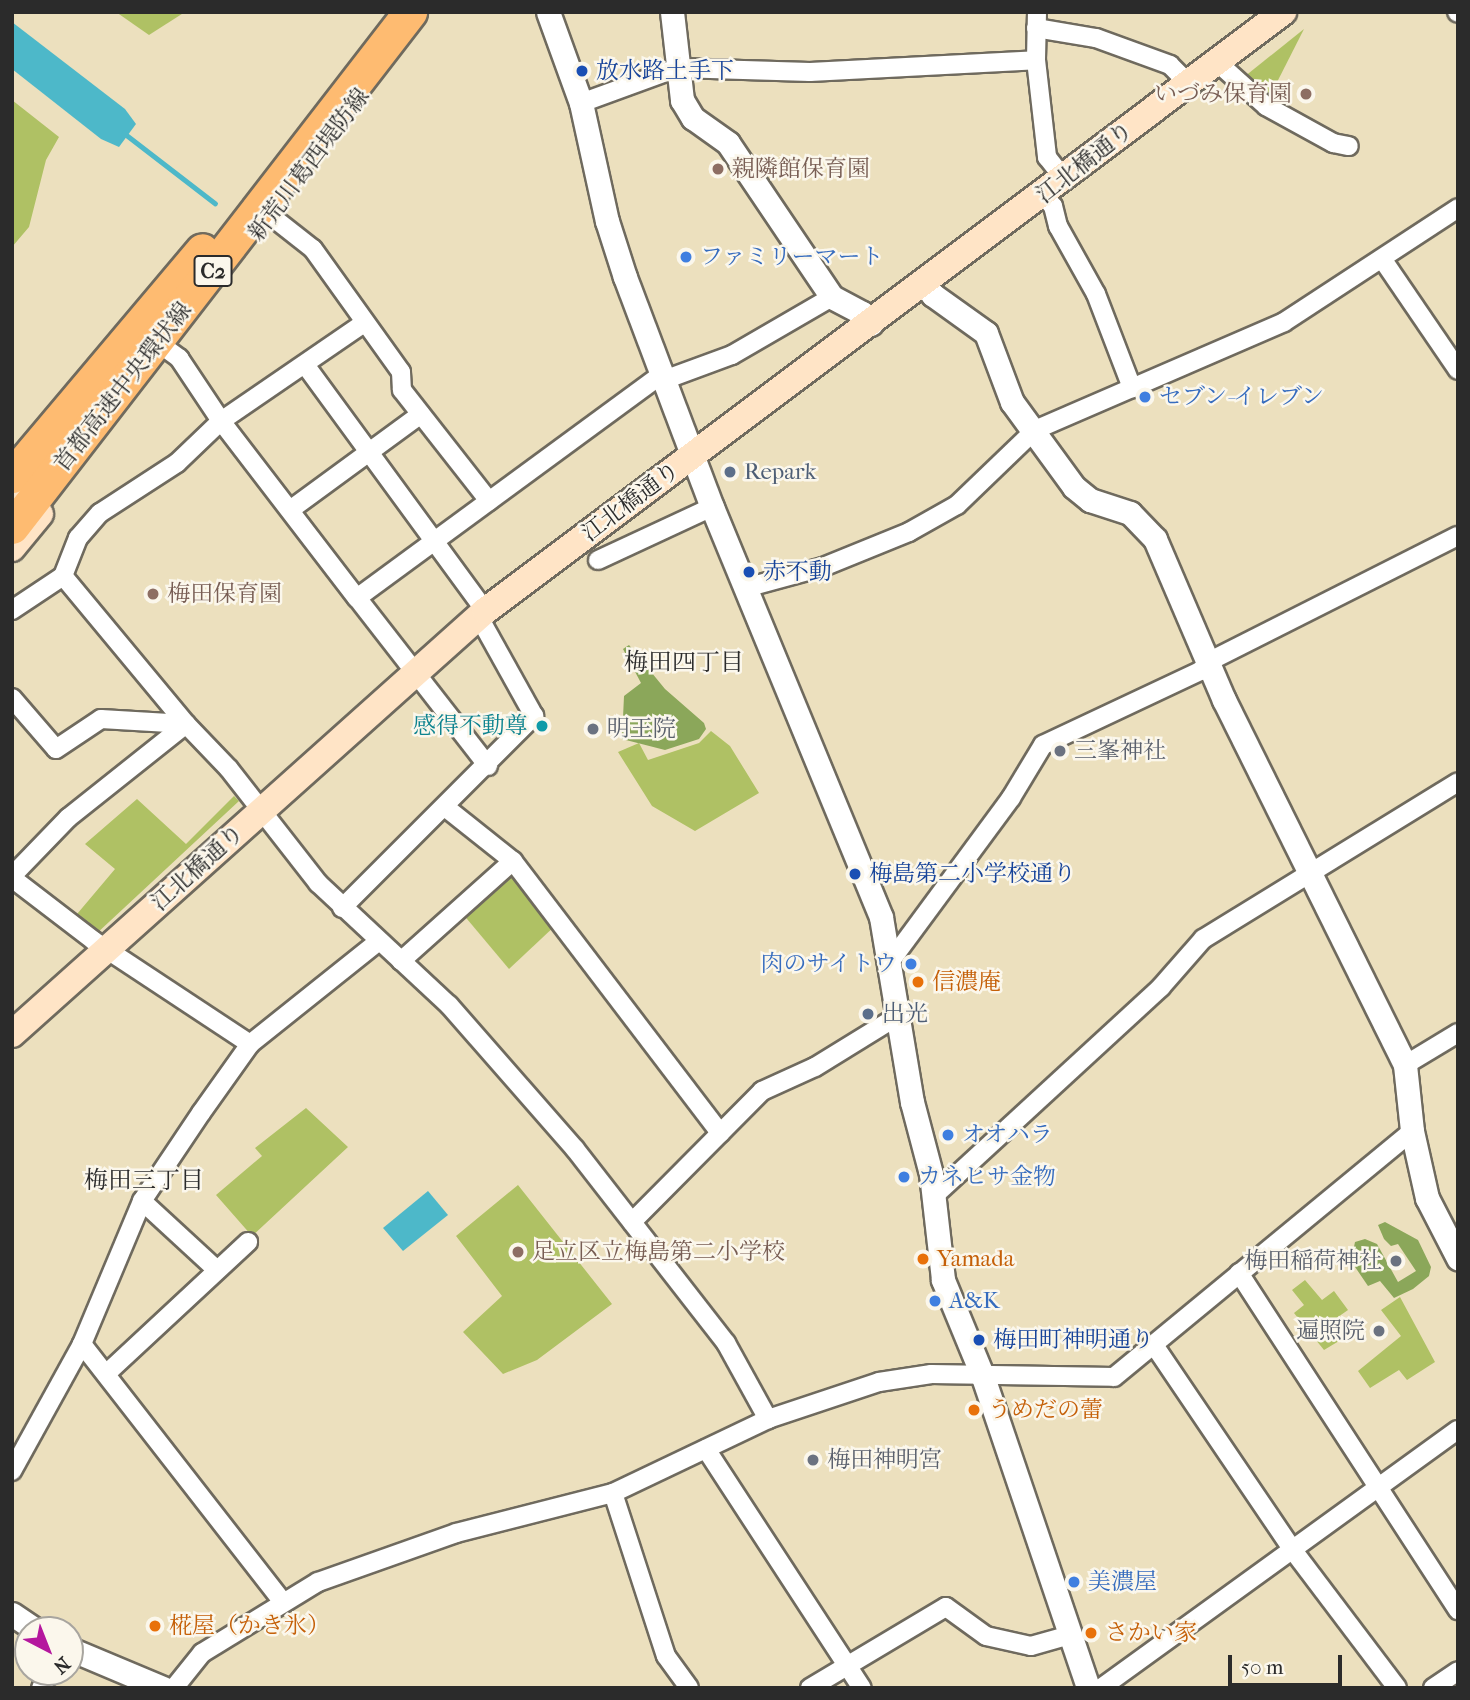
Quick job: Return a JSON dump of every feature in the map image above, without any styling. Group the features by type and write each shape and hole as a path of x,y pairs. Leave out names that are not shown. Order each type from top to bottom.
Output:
{"highway":[{"name":"首都高速中央環状線","path":"12,476 238,206 386,12"},
{"name":"首都高速中央環状線","path":"12,527 410,12"}],"main road":[{"name":"新荒川葛西堤防線","path":"12,498 251,202 396,12"},
{"name":"新荒川葛西堤防線","path":"12,548 271,216 423,12"},
{"name":"江北橋通り","path":"12,1034 482,614 1283,12"}],"street":[{"path":"548,12 581,103 607,221 663,377 712,507 875,900 890,962 912,1102 934,1195 943,1280 983,1377 1088,1688"},
{"path":"672,12 682,100 694,118 728,143 832,297 862,313 871,324"},
{"path":"1064,179 1047,158 1035,60 1037,20 1170,65 1189,84"},
{"path":"581,103 677,68 810,72 1035,60"},
{"path":"1217,62 1266,106 1333,143 1349,146"},
{"path":"1043,195 1053,206 1058,226 1096,294 1132,388"},
{"path":"745,588 822,567 928,521 957,505 1035,430 1284,322 1383,260 1458,208"},
{"path":"271,216 313,249 401,372 402,390 489,501"},
{"path":"1383,260 1458,370"},
{"path":"924,284 933,295 986,333 1013,402 1074,487 1090,500 1130,513 1148,528 1208,665 1405,1065 1412,1131 1427,1198 1458,1258"},
{"path":"357,598 663,377 732,355 832,297"},
{"path":"12,610 62,576 78,538 100,513 177,463 221,421 306,366 365,323"},
{"path":"168,350 179,358 221,421 488,766"},
{"path":"306,366 436,540 482,614 534,716 488,766 342,908"},
{"path":"290,510 421,414"},
{"path":"597,560 712,507"},
{"path":"890,962 1010,798 1043,745 1208,665 1458,536"},
{"path":"62,576 342,908 449,1005 529,1095 726,1343 768,1419"},
{"path":"12,698 57,749 101,719 186,724"},
{"path":"186,724 68,818 12,877 107,950 250,1044"},
{"path":"934,1195 1161,987 1203,939 1458,782"},
{"path":"445,807 513,861 720,1133"},
{"path":"401,961 513,861"},
{"path":"12,1471 82,1344 142,1201 250,1044 379,941"},
{"path":"632,1222 720,1133 774,1084 815,1067 898,1016"},
{"path":"1405,1065 1457,1034"},
{"path":"174,1688 202,1653 282,1601 346,1570 456,1533 613,1493 768,1419 879,1382 931,1374 983,1377 1114,1377 1412,1131"},
{"path":"142,1201 216,1269"},
{"path":"106,1374 248,1242"},
{"path":"1239,1273 1380,1486 1458,1610"},
{"path":"82,1344 282,1601"},
{"path":"1154,1345 1292,1549 1398,1688"},
{"path":"1101,1688 1458,1430"},
{"path":"706,1449 862,1688"},
{"path":"613,1493 666,1656 689,1688"},
{"path":"810,1688 946,1607 973,1631 986,1636 1031,1646 1070,1635"},
{"path":"84,1655 163,1688"},
{"path":"1433,1688 1458,1671"}],"green space":[{"path":"116,12 185,12 149,35"},
{"path":"1304,29 1270,96 1244,77"},
{"path":"12,100 59,137 46,160 29,227 12,247"},
{"path":"629,645 665,689 704,723 706,729 699,739 665,750 622,739 624,696 641,683 623,649"},
{"path":"711,731 730,746 759,793 695,831 652,806 618,752 639,743 648,760 699,743"},
{"path":"234,796 239,801 95,935 72,920 115,869 85,844 137,799 186,844"},
{"path":"512,870 557,924 509,969 462,913"},
{"path":"306,1108 348,1147 252,1236 216,1195 262,1156 255,1148"},
{"path":"518,1185 612,1304 537,1360 503,1374 463,1332 502,1296 456,1236"},
{"path":"1385,1222 1418,1240 1431,1267 1429,1276 1413,1289 1394,1298 1380,1281 1368,1286 1351,1261 1355,1242 1365,1239 1377,1244 1398,1282 1416,1271 1398,1244 1391,1246 1384,1239 1378,1225"},
{"path":"1305,1280 1322,1300 1334,1291 1348,1310 1328,1324 1339,1341 1324,1350 1294,1313 1304,1305 1292,1290"},
{"path":"1400,1297 1435,1362 1407,1380 1399,1370 1370,1388 1358,1371 1401,1336 1381,1310"}],"water":[{"path":"12,22 125,109 136,124 119,147 101,139 12,69"},
{"path":"428,1191 448,1215 403,1251 383,1228"}],"waterway":[{"path":"124,133 215,203"}],"place":[{"name":"放水路土手下","path":"582,71"},
{"name":"いづみ保育園","path":"1306,94"},
{"name":"親隣館保育園","path":"718,169"},
{"name":"ファミリーマート","path":"686,257"},
{"name":"セブン-イレブン","path":"1145,397"},
{"name":"Repark","path":"730,472"},
{"name":"赤不動","path":"749,572"},
{"name":"梅田保育園","path":"153,594"},
{"name":"感得不動尊","path":"542,726"},
{"name":"明王院","path":"593,729"},
{"name":"三峯神社","path":"1060,751"},
{"name":"梅島第二小学校通り","path":"855,874"},
{"name":"肉のサイトウ","path":"911,964"},
{"name":"信濃庵","path":"918,982"},
{"name":"出光","path":"868,1014"},
{"name":"オオハラ","path":"948,1135"},
{"name":"カネヒサ金物","path":"904,1177"},
{"name":"足立区立梅島第二小学校","path":"518,1252"},
{"name":"Yamada","path":"923,1259"},
{"name":"梅田稲荷神社","path":"1396,1261"},
{"name":"A&K","path":"935,1301"},
{"name":"遍照院","path":"1379,1331"},
{"name":"梅田町神明通り","path":"979,1340"},
{"name":"うめだの蕾","path":"974,1410"},
{"name":"梅田神明宮","path":"813,1460"},
{"name":"美濃屋","path":"1074,1582"},
{"name":"椛屋（かき氷）","path":"155,1626"},
{"name":"さかい家","path":"1091,1633"}],"district":[{"name":"梅田四丁目","path":"684,663"},
{"name":"梅田三丁目","path":"144,1181"}]}
